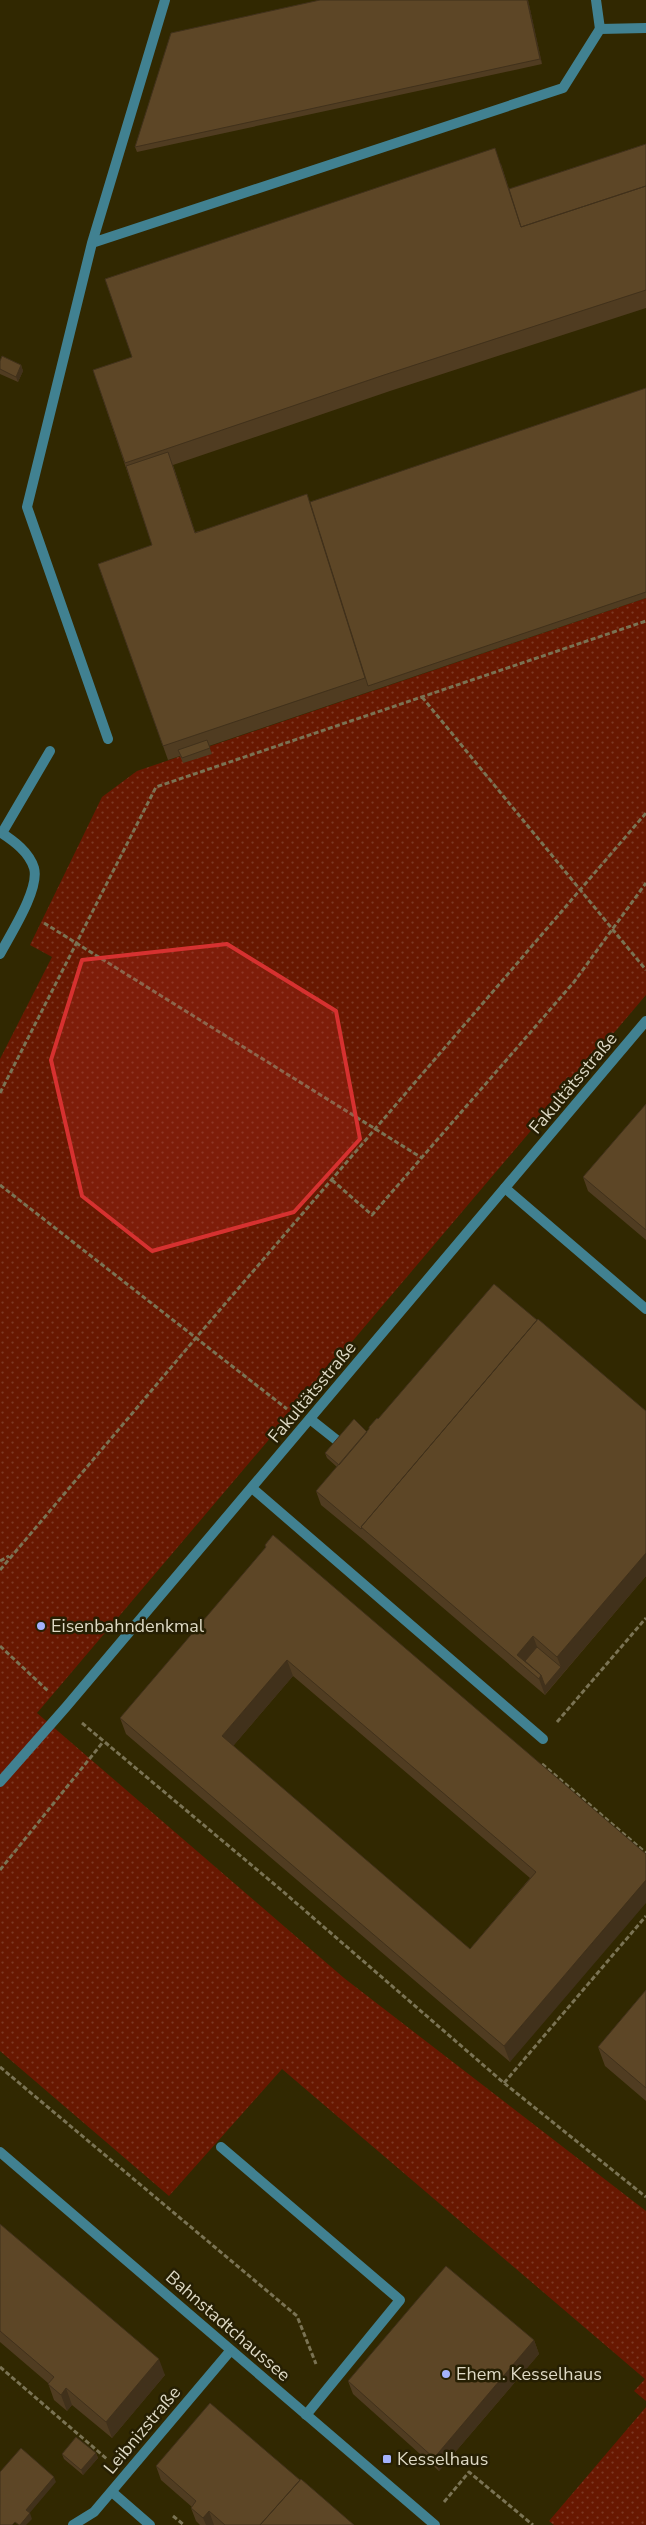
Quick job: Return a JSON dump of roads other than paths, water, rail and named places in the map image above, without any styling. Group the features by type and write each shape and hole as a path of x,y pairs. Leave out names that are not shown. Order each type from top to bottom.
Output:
{"street":[{"path":"108,739 27,507 92,243 165,0"},
{"path":"92,243 563,88 600,29 596,0"},
{"path":"600,29 646,28"},
{"path":"0,954 33,889 34,869 24,851 1,832 50,751"},
{"name":"Fakultätsstraße","path":"0,1782 252,1488 646,1021"},
{"path":"505,1188 646,1309"},
{"path":"308,1421 339,1442"},
{"path":"252,1488 543,1739"},
{"path":"221,2146 400,2300 306,2415"},
{"name":"Bahnstadtchaussee","path":"1,2154 432,2522"},
{"name":"Leibnizstraße","path":"73,2525 94,2512 231,2350"},
{"path":"112,2492 150,2525"}],"place":[{"name":"Eisenbahndenkmal","path":"41,1626"},
{"name":"Ehem. Kesselhaus","path":"446,2374"},
{"name":"Kesselhaus","path":"387,2459"}]}
